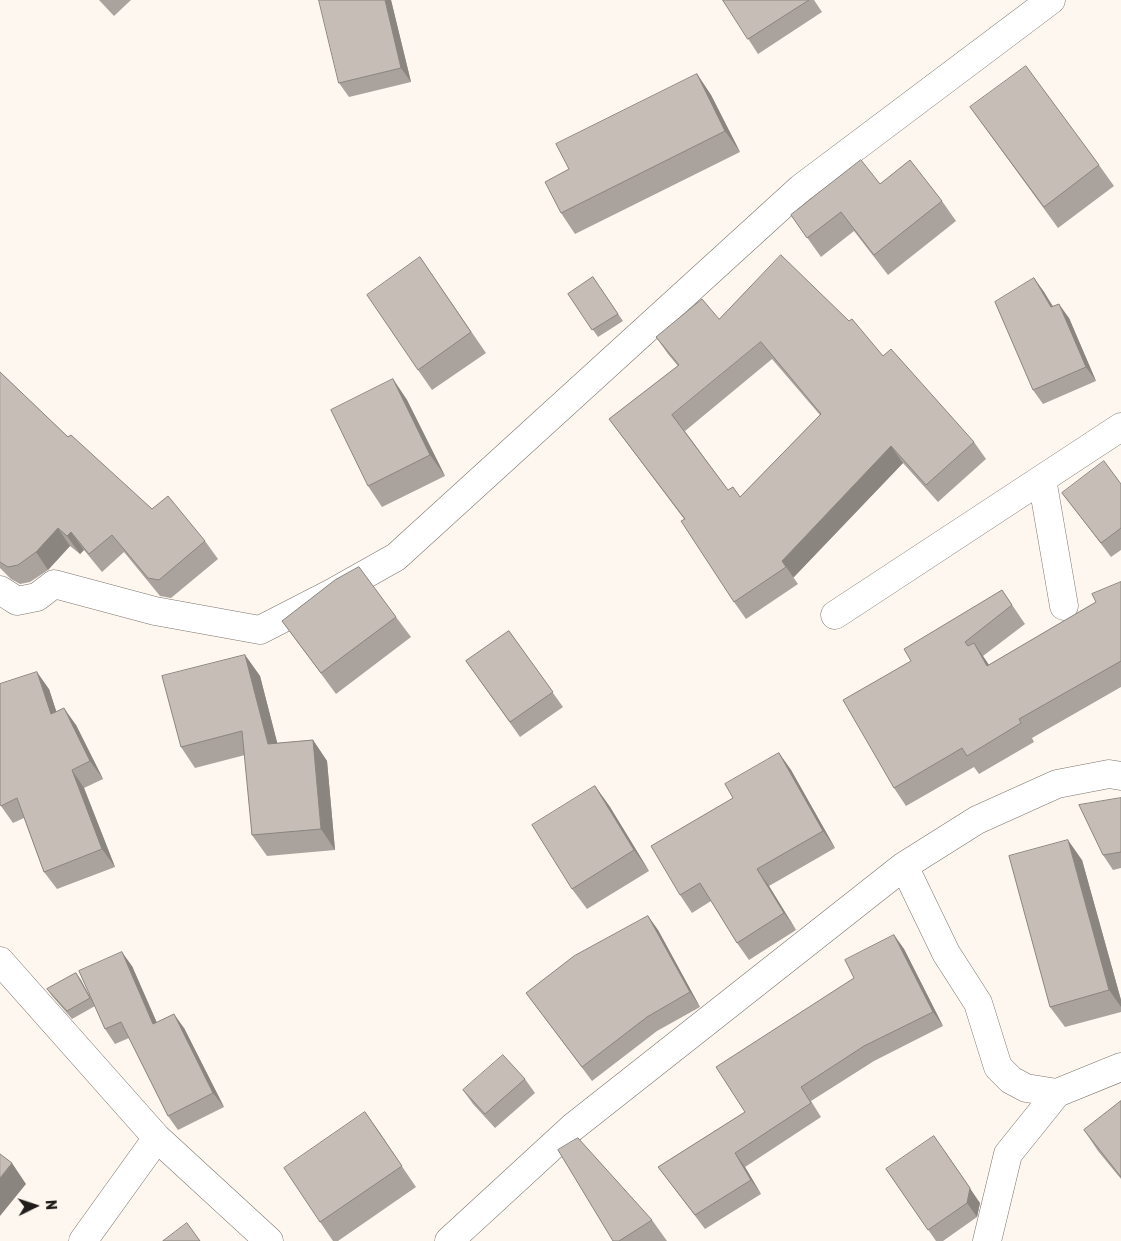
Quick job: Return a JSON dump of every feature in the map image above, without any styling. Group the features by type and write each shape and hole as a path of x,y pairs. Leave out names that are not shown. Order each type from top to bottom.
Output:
{"street":[{"path":"0,590 17,601 37,597 54,584 155,611 260,630 332,593 396,557 801,188 1051,0"},
{"path":"835,615 1121,427"},
{"path":"1042,479 1064,606"},
{"path":"449,1241 573,1127 904,866 978,820 1057,784 1109,774 1121,776"},
{"path":"904,866 946,953 978,1003 998,1067 1011,1080 1026,1088 1057,1093"},
{"path":"0,961 157,1138 269,1241"},
{"path":"987,1241 1008,1154 1057,1093 1121,1067"},
{"path":"83,1241 157,1138"}],"building":[{"path":"319,0 385,0 401,68 339,83"},
{"path":"723,0 809,0 748,39"},
{"path":"1026,66 1099,165 1044,207 970,107"},
{"path":"697,74 725,131 561,213 545,182 569,169 556,144"},
{"path":"861,160 880,184 910,160 942,201 874,255 841,212 807,238 791,215"},
{"path":"781,255 849,321 852,319 883,356 891,349 974,442 926,485 891,446 782,561 786,567 734,602 681,521 685,519 609,419 679,365 656,337 702,299 719,319","holes":["761,342 821,414 740,497 733,487 728,490 672,415"]},
{"path":"420,257 471,332 418,370 367,295"},
{"path":"593,277 618,314 592,330 568,294"},
{"path":"1034,278 1051,307 1059,304 1086,367 1033,390 995,302"},
{"path":"0,372 68,437 71,435 152,509 168,496 205,541 159,580 148,578 112,535 89,554 71,532 67,536 58,528 36,552 18,565 8,567 0,562"},
{"path":"393,379 430,455 368,486 331,410"},
{"path":"1104,461 1121,484 1121,528 1101,543 1062,493"},
{"path":"359,567 396,617 321,673 282,621 335,580"},
{"path":"1121,582 1121,661 1019,719 1021,723 967,756 962,748 894,788 843,700 911,661 904,649 1002,590 1012,605 965,642 968,646 974,643 987,666 1096,602 1092,594"},
{"path":"509,631 553,692 510,722 466,661"},
{"path":"245,655 268,744 313,740 321,829 252,835 242,731 181,747 162,676"},
{"path":"37,672 51,714 64,708 90,761 72,770 102,849 44,872 17,798 1,806 0,804 0,684"},
{"path":"779,753 823,831 757,869 784,913 737,943 700,883 680,895 651,846 733,798 725,784"},
{"path":"595,786 634,850 572,889 532,825"},
{"path":"1121,798 1121,852 1103,855 1079,805"},
{"path":"1068,840 1109,990 1050,1007 1009,856"},
{"path":"648,916 690,992 647,1017 582,1067 526,993 574,956"},
{"path":"894,935 933,1012 864,1046 801,1087 811,1103 735,1153 751,1180 695,1215 658,1167 745,1112 716,1067 854,978 845,960"},
{"path":"122,952 153,1024 174,1014 213,1093 168,1116 121,1022 105,1029 79,971"},
{"path":"76,973 90,998 67,1011 47,989"},
{"path":"503,1055 525,1079 485,1114 463,1090"},
{"path":"1121,1101 1121,1177 1084,1130"},
{"path":"365,1112 402,1166 320,1222 284,1168"},
{"path":"934,1136 970,1188 967,1203 928,1230 886,1169"},
{"path":"578,1138 652,1220 619,1241 613,1241 558,1150"},
{"path":"0,1154 12,1163 0,1178"},
{"path":"187,1223 200,1241 163,1241"}]}
